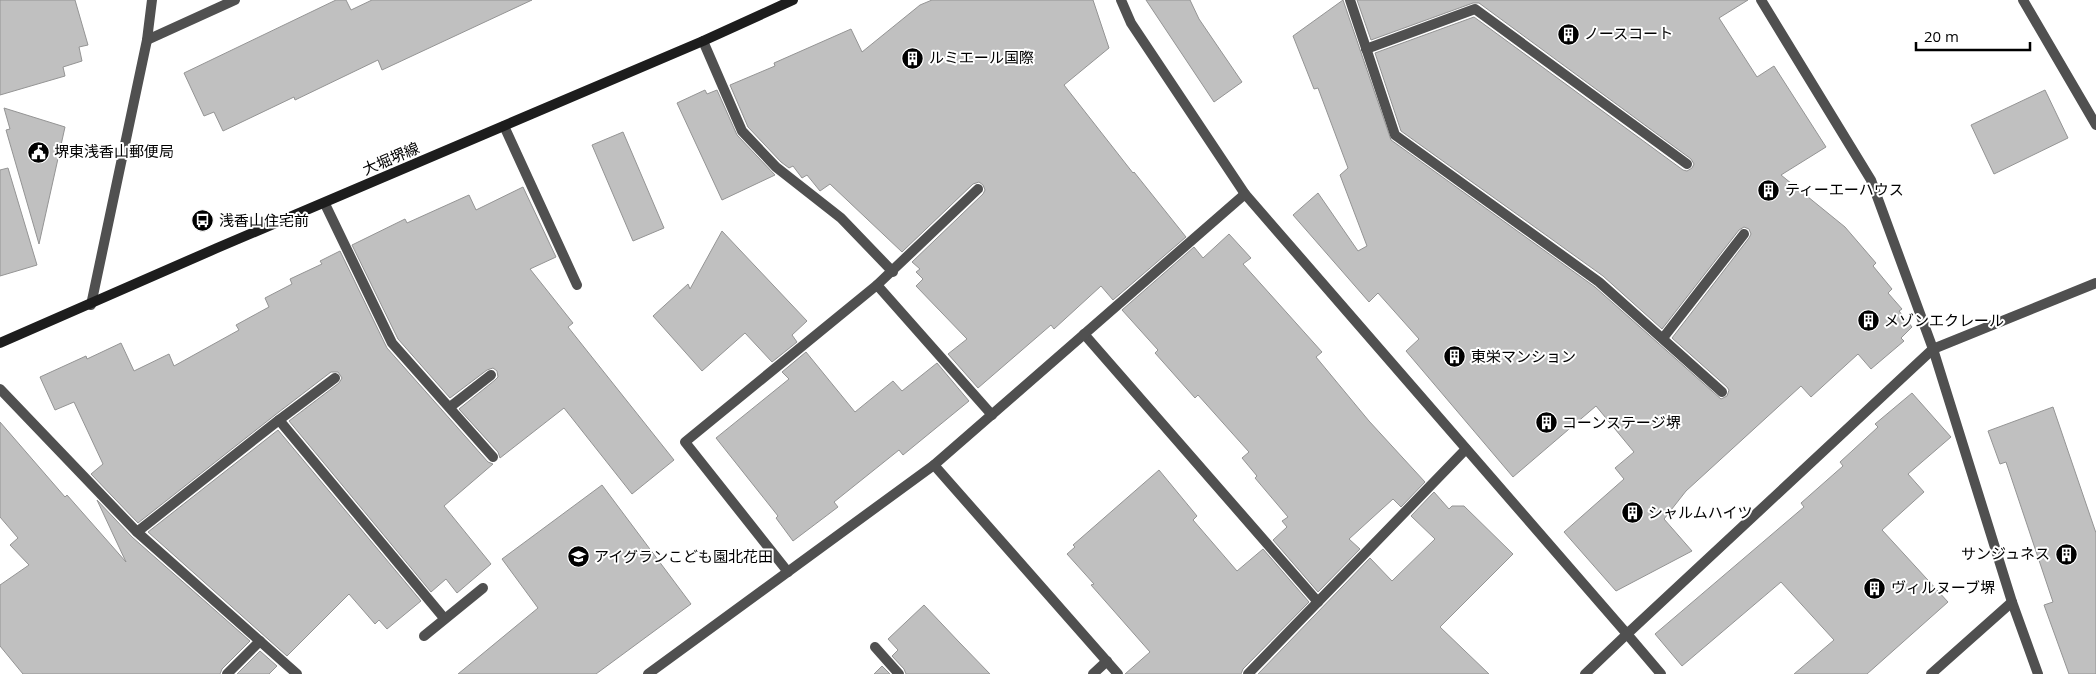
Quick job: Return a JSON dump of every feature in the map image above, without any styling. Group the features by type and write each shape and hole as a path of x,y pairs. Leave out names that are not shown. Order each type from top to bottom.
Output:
{"main road":[{"name":"大堀堺線","path":"0,343 91,305 217,248 325,204 703,41 789,1"}],"street":[{"path":"91,305 147,40 152,0"},
{"path":"147,40 235,0"},
{"path":"1121,0 1131,23 1245,194 1661,674"},
{"path":"1350,0 1395,135 1599,282 1722,392"},
{"path":"1761,0 1871,180 1933,349 2012,602 2038,674"},
{"path":"2023,0 2094,118"},
{"path":"1366,49 1476,9 1687,164"},
{"path":"703,41 742,131 776,168 841,218 893,272"},
{"path":"504,126 577,285"},
{"path":"788,572 685,442 893,272 978,189"},
{"path":"648,674 934,465 1245,194"},
{"path":"325,204 392,343 493,458"},
{"path":"1663,338 1744,234"},
{"path":"1585,674 1933,349 2096,283"},
{"path":"877,285 992,415"},
{"path":"1084,334 1318,602"},
{"path":"450,408 491,375"},
{"path":"137,532 335,378"},
{"path":"0,389 137,532 297,674"},
{"path":"279,420 444,618"},
{"path":"1248,674 1466,449"},
{"path":"934,465 1118,674"},
{"path":"424,636 483,588"},
{"path":"1931,674 2012,602"},
{"path":"227,674 260,641"},
{"path":"875,647 899,674"},
{"path":"1093,674 1107,661"}],"building":[{"path":"0,0 75,0 88,45 79,47 82,61 63,67 65,76 0,95"},
{"path":"336,0 346,0 351,10 372,0 532,0 382,70 378,60 295,100 294,97 223,131 214,112 204,116 184,73"},
{"path":"932,0 1093,0 1109,48 1064,85 1186,237 1113,300 1101,286 1054,329 1051,325 978,388 948,354 967,339 916,286 923,279 916,272 920,269 912,262 983,194 985,190 983,185 979,182 973,184 902,252 830,184 820,191 807,175 802,178 793,166 789,168 781,162 748,127 730,85 775,66 774,63 851,29 862,52 920,5"},
{"path":"1146,0 1190,0 1199,19 1242,82 1214,102"},
{"path":"1343,0 1391,140 1595,287 1721,399 1727,396 1729,390 1727,387 1672,338 1749,238 1751,234 1749,229 1744,227 1739,230 1662,329 1603,276 1401,131 1375,53 1474,17 1683,170 1687,171 1692,168 1694,164 1691,159 1479,3 1473,3 1371,40 1357,0 1748,0 1719,18 1757,77 1774,66 1826,147 1781,175 1845,227 1876,263 1873,266 1892,289 1888,293 1902,309 1899,311 1912,327 1901,338 1904,341 1871,369 1858,354 1811,397 1801,386 1686,491 1664,519 1692,551 1616,591 1564,532 1624,479 1615,468 1634,452 1596,406 1513,477 1406,351 1419,339 1378,293 1369,302 1293,215 1318,193 1358,251 1367,246 1340,175 1348,168 1318,88 1314,89 1293,36"},
{"path":"705,90 707,94 717,90 737,135 775,175 722,200 677,103"},
{"path":"2045,90 2068,138 1994,174 1971,125"},
{"path":"4,108 65,127 39,244 6,130 10,129"},
{"path":"623,132 664,228 633,241 592,145"},
{"path":"8,168 37,265 0,276 0,170"},
{"path":"523,187 556,257 530,269 573,323 568,327 674,460 632,494 564,408 500,458 498,452 459,409 498,377 497,371 493,368 487,370 450,398 398,339 352,245 405,219 407,223 469,195 476,210"},
{"path":"722,231 807,321 792,335 797,342 772,362 745,333 702,371 653,316 688,284 690,289"},
{"path":"1229,234 1251,258 1243,264 1322,352 1316,357 1369,421 1425,482 1401,507 1393,499 1349,539 1360,549 1318,592 1273,540 1287,527 1282,521 1288,517 1255,478 1257,476 1242,458 1249,452 1198,395 1195,398 1155,353 1158,350 1122,310 1194,247 1203,258"},
{"path":"340,251 387,348 488,462 493,464 444,506 491,564 457,593 446,579 431,592 289,421 339,383 342,378 338,372 331,372 138,523 91,474 103,464 74,402 55,410 40,377 86,356 87,359 121,343 134,371 169,354 174,366 239,330 236,325 269,307 265,298 292,284 290,279 322,264 320,261"},
{"path":"806,352 855,412 893,381 902,391 937,363 969,401 903,455 899,450 834,502 838,507 793,541 776,518 778,516 716,438 789,379 782,372"},
{"path":"1912,393 1951,437 1908,474 1924,492 1882,530 1948,602 1867,674 1794,674 1834,640 1781,582 1682,666 1655,634 1804,507 1801,503 1843,466 1840,462 1878,427 1875,424"},
{"path":"2053,407 2096,533 2096,674 2069,674 2044,605 2053,602 2006,462 2000,464 1988,431"},
{"path":"0,422 65,497 67,495 126,562 97,500 132,537 250,641 222,669 220,674 23,674 0,646 0,585 29,565 10,545 18,538 0,517"},
{"path":"278,430 421,601 387,629 379,620 375,624 349,594 287,656 148,532"},
{"path":"1159,470 1197,516 1193,520 1237,571 1263,549 1309,602 1243,669 1241,674 1125,674 1150,652 1091,585 1094,584 1067,554 1075,547 1073,545"},
{"path":"602,485 691,604 596,674 458,674 538,608 502,559"},
{"path":"1434,492 1449,509 1452,506 1464,506 1513,554 1440,627 1489,674 1258,674 1370,558 1392,581 1435,539 1411,516"},
{"path":"924,605 990,674 906,674 892,656 898,650 888,639"},
{"path":"260,651 277,666 269,674 237,674"},
{"path":"882,666 890,674 874,674"}],"place":[{"name":"ノースコート","path":"1568,34"},
{"name":"ルミエール国際","path":"913,58"},
{"name":"堺東浅香山郵便局","path":"38,152"},
{"name":"ティーエーハウス","path":"1769,190"},
{"name":"浅香山住宅前","path":"203,221"},
{"name":"メゾンエクレール","path":"1868,321"},
{"name":"東栄マンション","path":"1455,357"},
{"name":"コーンステージ堺","path":"1546,423"},
{"name":"シャルムハイツ","path":"1632,513"},
{"name":"サンジュネス","path":"2066,554"},
{"name":"アイグランこども園北花田","path":"578,557"},
{"name":"ヴィルヌーブ堺","path":"1875,588"}]}
